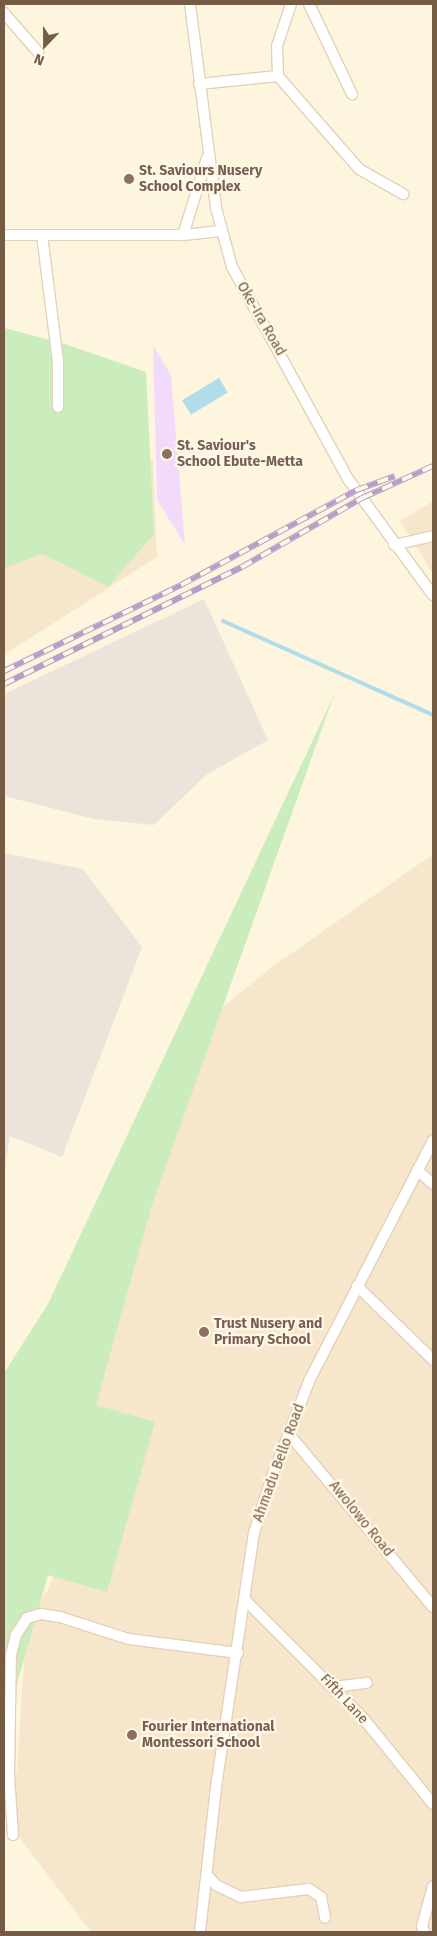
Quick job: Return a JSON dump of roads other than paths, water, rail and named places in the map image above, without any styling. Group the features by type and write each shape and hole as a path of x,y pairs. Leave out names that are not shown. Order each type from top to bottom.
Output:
{"street":[{"name":"Oke-Ira Road","path":"190,4 208,154 221,231 246,296 279,350 348,479 394,545 433,595"},
{"path":"291,4 277,46 278,76 359,169 403,194"},
{"path":"309,4 352,94"},
{"path":"4,13 38,52"},
{"path":"199,84 278,76"},
{"path":"183,235 208,154"},
{"path":"4,235 183,235 221,231"},
{"path":"42,235 58,361 58,407"},
{"path":"394,545 433,536"},
{"name":"Ahmadu Bello Road","path":"200,1932 216,1787 246,1601 254,1533 288,1433 310,1379 433,1141"},
{"path":"417,1170 433,1184"},
{"path":"357,1286 433,1360"},
{"name":"Awolowo Road","path":"288,1433 433,1607"},
{"name":"Fifth Lane","path":"246,1601 363,1718 433,1804"},
{"path":"13,1835 9,1776 10,1655 16,1635 27,1618 41,1614 60,1617 129,1640 238,1653"},
{"path":"333,1687 367,1683"},
{"path":"207,1874 216,1885 241,1897 309,1888 321,1897 325,1918"},
{"path":"424,1932 422,1926 433,1886"}],"water":[{"path":"219,378 228,393 191,415 182,400"}],"waterway":[{"path":"223,621 433,715"}],"railway":[{"path":"4,684 242,567 362,498 433,466"},
{"path":"4,671 181,585 357,490 395,476"}],"place":[{"name":"St. Saviours Nusery School Complex","path":"129,179"},
{"name":"St. Saviour's School Ebute-Metta","path":"167,454"},
{"name":"Trust Nusery and Primary School","path":"204,1332"},
{"name":"Fourier International Montessori School","path":"132,1735"}]}
